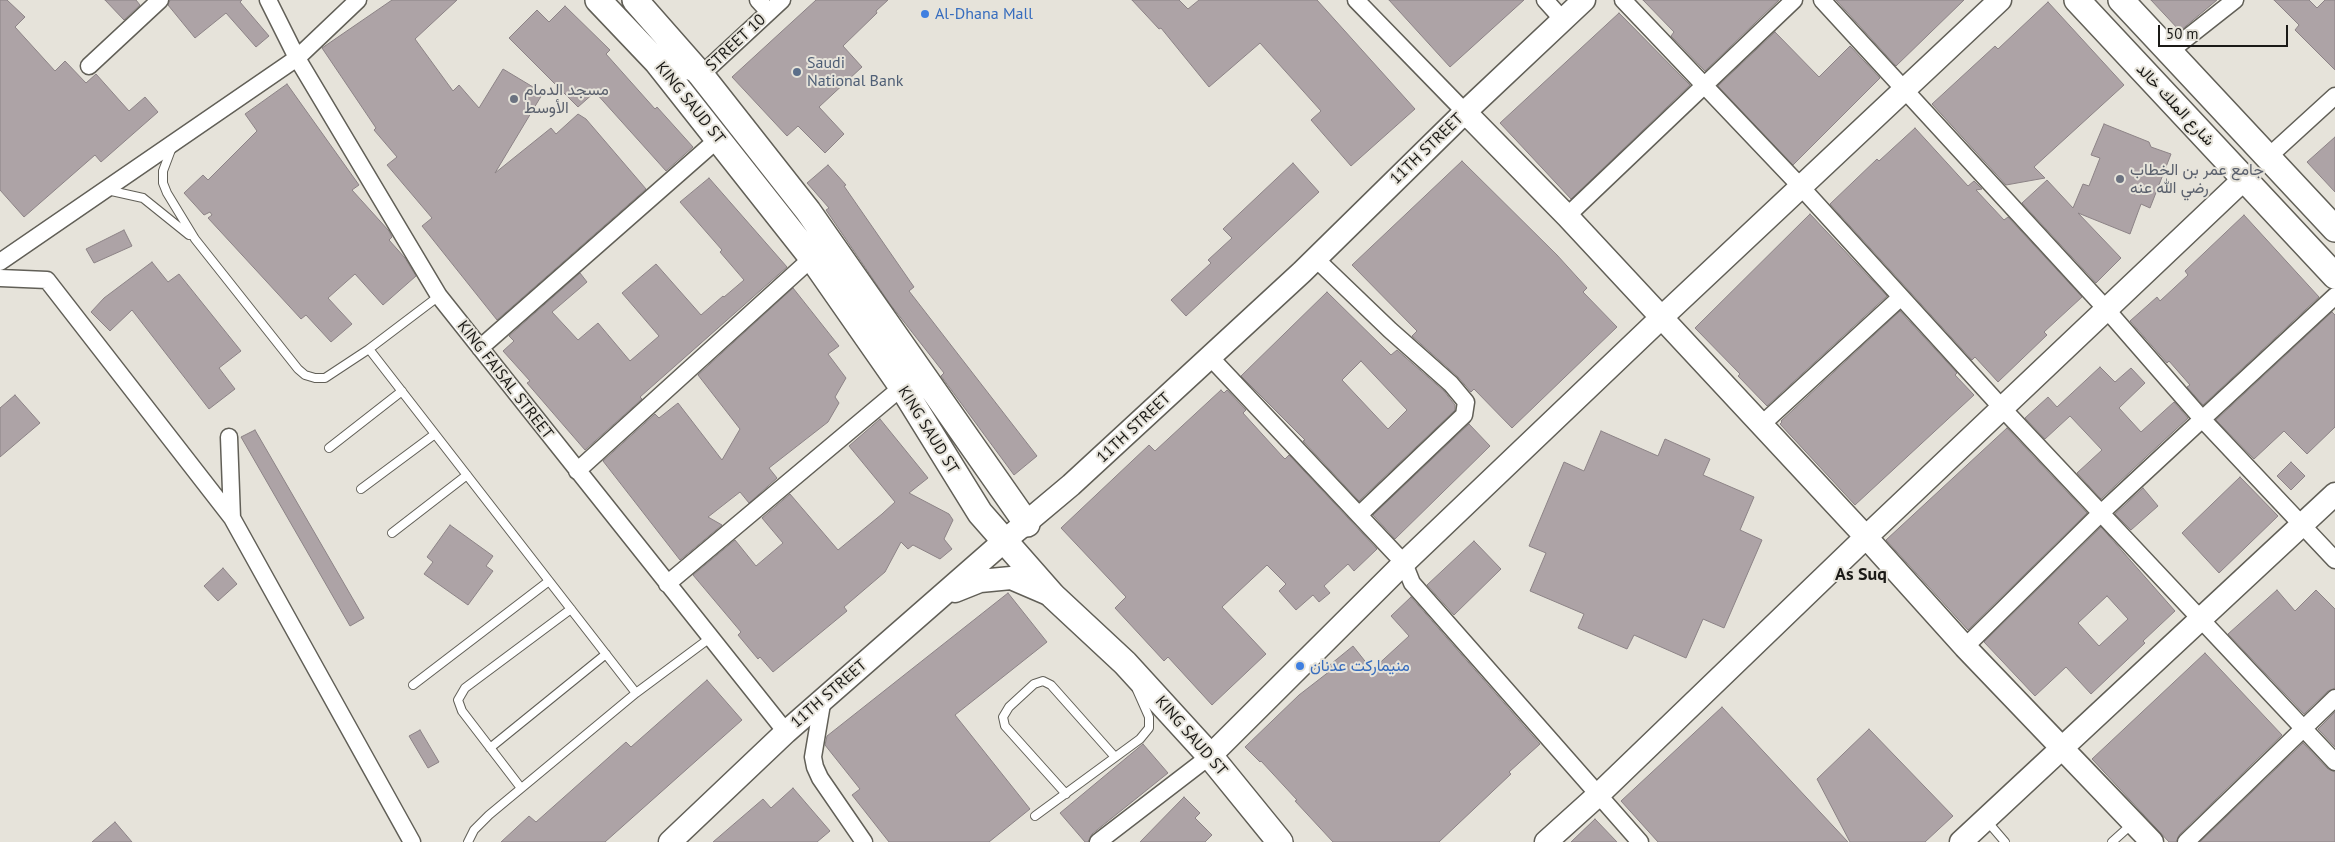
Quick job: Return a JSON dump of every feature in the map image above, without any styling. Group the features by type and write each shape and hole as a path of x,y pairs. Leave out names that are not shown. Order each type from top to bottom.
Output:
{"main road":[{"name":"KING SAUD ST","path":"598,0 657,62 812,258 902,387 980,513 1003,542 1053,596 1125,663 1210,756 1280,842"},
{"name":"KING SAUD ST","path":"635,0 701,75 808,211 1027,524"},
{"name":"شارع الملك خالد","path":"2077,0 2335,276"},
{"name":"شارع الملك خالد","path":"2121,0 2335,229"}],"street":[{"path":"90,66 160,0"},
{"name":"KING FAISAL STREET","path":"268,0 297,58 439,296 786,732"},
{"path":"0,262 297,58 358,0"},
{"path":"758,0 769,12"},
{"name":"STREET 10","path":"657,62 701,75 782,0"},
{"path":"1356,0 1567,216 1866,537 1965,647 2152,842"},
{"path":"1545,0 1563,20"},
{"name":"11TH STREET","path":"670,842 786,732 1003,542 1027,524 1210,357 1316,259 1584,0"},
{"path":"1623,0 1800,187 2003,409 2200,620 2335,762"},
{"path":"1567,216 1794,0"},
{"path":"1822,0 2107,310 2203,420 2335,560"},
{"path":"1098,842 1210,756 1404,563 1661,318 2000,0"},
{"path":"2169,52 2235,0"},
{"path":"2267,158 2335,96"},
{"path":"480,348 718,139"},
{"path":"1546,842 1597,796 1866,537 2244,180"},
{"path":"577,471 812,258"},
{"path":"1316,259 1450,384 1466,402 1464,414 1359,515"},
{"path":"0,278 47,280 232,518 412,842"},
{"path":"1965,647 2101,514 2335,296"},
{"path":"1761,425 1901,297"},
{"path":"1210,357 1404,563 1412,583 1597,796 1640,842"},
{"path":"667,584 902,387"},
{"path":"229,437 232,518"},
{"path":"1961,842 2335,494"},
{"path":"940,597 980,581 1011,578 1053,596"},
{"path":"824,698 814,757 815,767 820,778 864,842"},
{"path":"2186,842 2335,698"}],"lane":[{"path":"173,143 162,171 163,183 194,239 298,369 305,375 325,378 369,349 439,296"},
{"path":"105,190 144,198 194,239"},
{"path":"369,349 636,693"},
{"path":"329,448 402,391"},
{"path":"361,489 435,434"},
{"path":"392,533 467,474"},
{"path":"413,684 550,582"},
{"path":"521,788 462,712 458,700 465,688 571,609"},
{"path":"468,842 474,830 521,788 636,693 710,638"},
{"path":"490,748 606,654"},
{"path":"1035,816 1140,739 1149,728 1149,717 1125,663"},
{"path":"1066,794 1005,726 1003,717 1009,708 1034,684 1043,681 1051,685 1115,757"},
{"path":"1986,819 2005,842"},
{"path":"2112,842 2134,822"}],"building":[{"path":"0,0 7,0 25,17 15,27 55,71 65,61 86,83 96,74 129,111 145,97 158,112 101,162 95,155 24,217 0,190"},
{"path":"105,0 136,0 140,5 124,20"},
{"path":"170,0 242,0 240,2 269,36 256,47 226,13 195,38 168,5"},
{"path":"392,0 457,0 415,39 453,91 459,85 479,108 503,69 543,93 495,173 551,128 556,134 578,114 586,119 646,189 497,320 422,226 432,218 387,165 397,157 374,130 376,128 322,48"},
{"name":"Saudi National Bank","path":"816,0 888,0 843,46 862,67 819,107 844,134 825,153 798,126 787,136 732,77"},
{"path":"1132,0 1179,0 1188,9 1199,0 1317,0 1415,109 1351,166 1311,120 1321,111 1260,43 1209,87 1161,28 1159,29"},
{"path":"1389,0 1524,0 1450,67"},
{"path":"1643,0 1779,0 1705,71 1671,36 1674,32"},
{"path":"1836,0 1964,0 1896,66"},
{"path":"2151,0 2217,0 2180,31"},
{"path":"2274,0 2309,0 2317,8 2325,0 2335,0 2335,70 2295,30 2299,25"},
{"path":"2048,2 2124,85 2034,167 2045,178 2006,185 1932,104 1995,46 1998,49"},
{"path":"565,6 610,50 606,54 655,109 657,107 693,147 666,171 595,92 578,107 509,38 537,10 549,22"},
{"path":"1619,13 1690,85 1571,199 1500,123"},
{"path":"1775,32 1819,77 1850,46 1880,78 1793,165 1718,86"},
{"path":"287,84 359,185 352,190 389,231 392,237 389,240 405,258 416,276 383,305 355,274 328,298 352,324 331,342 306,315 301,319 208,218 212,215 210,212 204,215 184,193 203,175 208,180 257,131 245,114"},
{"path":"2104,124 2149,142 2151,147 2171,154 2150,208 2141,204 2130,234 2078,213 2121,258 2096,283 2022,203 2047,180 2073,208 2083,184 2089,186 2100,158 2091,155"},
{"path":"1915,128 1968,186 1974,181 1982,189 1976,190 2004,220 2008,217 2082,297 2044,332 2047,335 1998,382 1975,357 1972,360 1830,204 1877,159 1879,161"},
{"path":"2335,137 2335,192 2307,162"},
{"path":"1462,161 1557,255 1587,288 1583,292 1617,327 1512,428 1474,389 1471,392 1458,377 1412,336 1417,331 1352,265"},
{"path":"1293,163 1319,192 1186,316 1171,300 1211,263 1208,260 1232,238 1223,229"},
{"path":"828,165 846,185 844,186 914,287 909,291 1037,456 1014,475 941,376 944,373 890,304 826,210 829,208 807,183"},
{"path":"709,178 787,267 640,397 642,399 585,450 527,383 530,381 503,351 514,341 509,336 580,273 587,282 552,312 578,340 598,323 630,361 659,336 622,293 656,264 701,315 724,297 744,280 720,252 722,250 680,202"},
{"path":"1810,214 1887,296 1767,406 1738,376 1740,374 1695,328"},
{"path":"2244,215 2319,297 2203,405 2187,387 2190,385 2169,361 2167,363 2130,321 2157,297 2160,301 2188,275 2185,271"},
{"path":"124,230 132,246 94,263 86,249"},
{"path":"152,262 168,282 179,274 241,351 219,368 235,389 209,409 132,310 110,331 91,312 104,298"},
{"path":"793,288 839,346 828,354 846,378 835,397 839,403 828,422 769,468 777,478 749,503 740,492 708,517 722,525 680,560 603,461 655,414 659,418 678,403 722,460 740,429 698,375"},
{"path":"1327,292 1391,355 1397,350 1444,391 1455,405 1455,410 1359,501 1303,441 1305,440 1241,376","holes":["1361,361 1407,410 1388,429 1342,380"]},
{"path":"1900,311 1957,373 1955,375 1974,395 1855,505 1780,424"},
{"path":"2332,312 2335,315 2335,427 2307,454 2284,431 2254,459 2216,420"},
{"path":"2100,367 2115,382 2131,368 2145,383 2119,408 2141,432 2174,402 2188,418 2101,499 2077,473 2102,450 2070,416 2045,439 2025,418 2048,397 2057,407"},
{"path":"1221,390 1224,393 1227,390 1246,410 1243,413 1282,456 1285,459 1289,455 1377,549 1354,571 1348,564 1324,586 1330,593 1319,602 1313,595 1296,610 1279,591 1286,584 1267,565 1222,607 1266,654 1212,705 1168,657 1164,661 1115,608 1126,597 1061,528 1149,445 1155,451"},
{"path":"15,395 40,423 0,457 0,408"},
{"path":"880,419 928,478 909,493 949,514 953,520 944,539 952,549 940,559 913,545 908,549 901,542 885,572 844,607 847,611 773,672 760,657 758,659 738,635 741,632 693,575 735,540 756,566 783,543 762,518 790,494 838,550 882,514 895,502 849,446"},
{"path":"1469,424 1490,446 1395,539 1373,515"},
{"path":"2007,428 2087,513 1968,630 1886,540"},
{"path":"255,430 364,618 350,626 241,437"},
{"path":"1601,431 1658,456 1665,439 1710,459 1703,475 1754,497 1740,530 1762,540 1724,628 1703,619 1686,658 1634,635 1627,649 1578,628 1584,614 1530,591 1546,553 1529,546 1564,462 1584,471"},
{"path":"2291,462 2305,476 2291,490 2277,476"},
{"path":"2240,477 2278,516 2219,573 2182,533"},
{"path":"2143,488 2158,506 2131,530 2115,514"},
{"path":"450,525 493,556 486,566 493,571 468,605 424,574 433,562 427,557"},
{"path":"2101,527 2175,611 2143,641 2145,643 2091,694 2066,667 2035,696 1984,642","holes":["2107,596 2128,619 2099,646 2078,623"]},
{"path":"1474,541 1501,569 1454,615 1427,585"},
{"path":"223,568 237,584 218,601 204,586"},
{"path":"2277,590 2295,611 2316,590 2335,609 2335,688 2328,691 2304,714 2228,634"},
{"path":"1008,593 1047,642 955,715 1030,809 989,842 889,842 852,795 860,789 825,745 827,736"},
{"path":"1411,597 1540,744 1439,842 1333,842 1261,761 1245,747 1299,695 1330,671 1326,668 1353,646 1372,670 1409,636 1391,616"},
{"path":"2205,653 2282,735 2179,835 2176,842 2169,842 2092,759"},
{"path":"707,680 742,720 605,842 501,842 529,816 536,822 626,742 631,747"},
{"path":"1722,707 1848,842 1658,842 1621,801"},
{"path":"2335,712 2335,747 2318,729"},
{"path":"1869,729 1953,816 1925,842 1850,842 1817,779"},
{"path":"420,730 439,762 428,768 409,736"},
{"path":"2303,743 2328,769 2335,772 2335,842 2200,842"},
{"path":"1143,744 1168,773 1092,834 1088,842 1085,842 1060,813"},
{"path":"793,788 830,831 817,842 713,842 763,799 771,808"},
{"path":"1184,797 1200,813 1195,818 1212,835 1205,842 1140,842"},
{"path":"1595,819 1617,842 1571,842"},
{"path":"115,822 132,842 92,842"}],"place":[{"name":"Al-Dhana Mall","path":"925,14"},
{"name":"Saudi National Bank","path":"797,72"},
{"name":"مسجد الدمام الأوسط","path":"514,99"},
{"name":"جامع عمر بن الخطاب رضي الله عنه","path":"2120,179"},
{"name":"منيماركت عدنان","path":"1300,666"}],"district":[{"name":"As Suq","path":"1861,575"}]}
